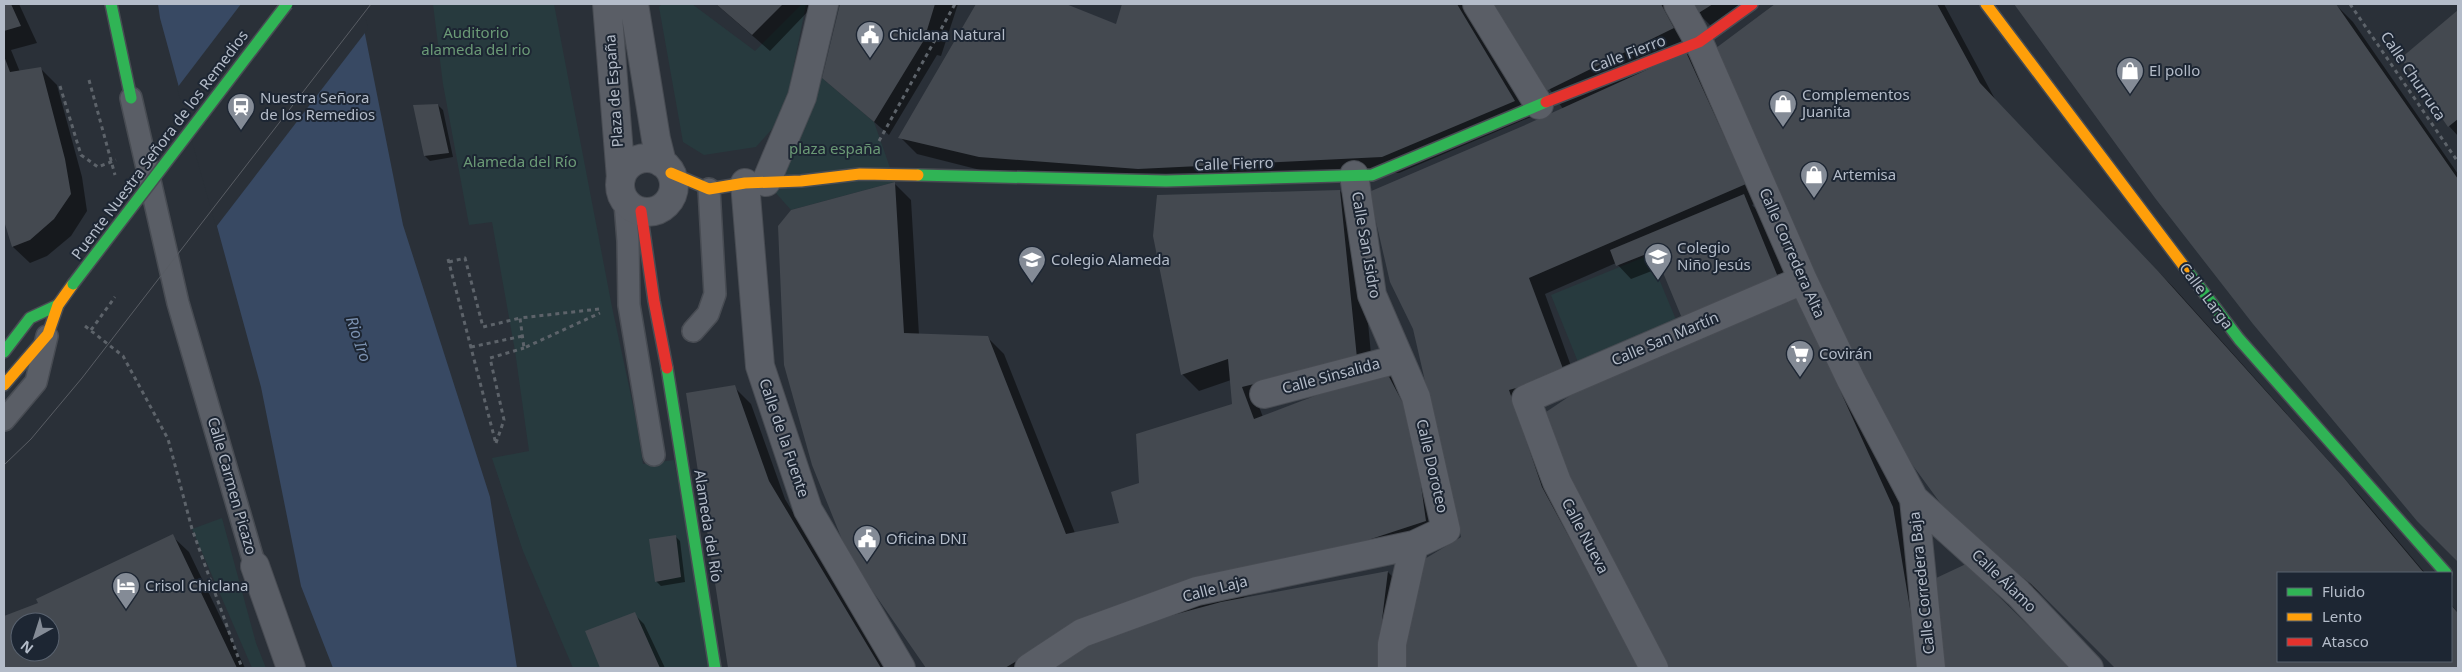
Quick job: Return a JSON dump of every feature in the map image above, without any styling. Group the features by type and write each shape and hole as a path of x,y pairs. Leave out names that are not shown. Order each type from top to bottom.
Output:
{"street":[{"path":"111,4 131,98"},
{"name":"Puente Nuestra Señora de los Remedios","path":"58,305 286,4"},
{"name":"Plaza de España","path":"607,4 629,197"},
{"name":"Plaza de España","path":"634,4 656,139 666,168"},
{"path":"666,168 674,189 666,204 650,212 629,197 625,169 638,160 645,158 709,188 756,182 802,97 824,4"},
{"path":"1477,4 1539,105"},
{"name":"Calle Corredera Alta","path":"1678,4 1699,42 1803,280 1851,380 1914,499"},
{"name":"Calle Fierro","path":"756,182 801,181 860,174 1166,181 1372,175 1539,105 1699,42 1752,4"},
{"name":"Calle Larga","path":"1986,4 2238,339 2445,572"},
{"name":"Calle San Isidro","path":"1354,175 1372,295 1416,397"},
{"name":"Calle de la Fuente","path":"756,182 760,366 808,510 901,668"},
{"name":"Alameda del Río","path":"629,197 654,301 676,412 715,668"},
{"name":"Calle San Martín","path":"1526,399 1803,280"},
{"path":"4,385 48,334 58,305"},
{"path":"4,352 30,318 58,305"},
{"name":"Calle Sinsalida","path":"1264,394 1398,359"},
{"name":"Calle Doroteo","path":"1414,545 1446,530 1416,397"},
{"name":"Calle Nueva","path":"1526,399 1557,482 1654,668"},
{"name":"Calle Corredera Baja","path":"1914,499 1931,668"},
{"name":"Calle Álamo","path":"1914,499 2018,592 2089,668"},
{"path":"1392,668 1392,644 1414,545"},
{"name":"Calle Laja","path":"1029,668 1082,633 1197,591 1414,545"},
{"name":"Calle Carmen Picazo","path":"255,566 291,668"}],"lane":[{"name":"Calle Carmen Picazo","path":"131,98 178,303 255,566"},
{"path":"693,330 708,314 715,294 709,188"},
{"path":"629,197 628,242 620,306 654,455"},
{"path":"4,420 36,382 48,334"}],"path":[{"path":"860,174 955,4"},
{"name":"Calle Churruca","path":"2350,4 2458,162"},
{"path":"89,80 116,181 131,207"},
{"path":"60,86 81,155 98,167 142,151"},
{"path":"464,258 483,327 520,318 620,306 524,348 490,358 504,420 496,444 449,261 464,258"},
{"path":"91,330 115,297"},
{"path":"58,305 123,356 168,439 192,529 242,668"},
{"path":"520,318 524,348"},
{"path":"471,347 523,336"}],"green space":[{"name":"Alameda del Río","path":"433,4 554,4 612,307 636,419 643,464 674,460 714,668 573,668 523,551 492,458 529,451 515,351 492,222 469,225 443,84"},
{"path":"662,4 692,4 755,51 802,4 806,4 788,95 773,128 756,147 704,155 683,142 659,7"},
{"name":"plaza españa","path":"822,78 874,122 895,182 791,210 766,182"},
{"path":"1649,255 1677,322 1578,362 1551,295"},
{"path":"222,518 256,643 266,668 252,668 192,529"}],"water":[{"name":"Rio Iro","path":"158,4 359,4 403,225 490,497 517,668 333,668 301,586 261,387 160,18"}],"pier":[{"path":"241,4 362,4 368,29 216,227 177,88"}],"building":[{"path":"4,4 11,4 21,26 4,31"},
{"path":"716,4 783,4 752,35"},
{"name":"Chiclana Natural","path":"840,4 935,4 924,40 874,122 822,78"},
{"path":"976,4 1066,4 1116,24 1122,4 1457,4 1515,101 1382,157 1138,169 979,157 898,138"},
{"path":"1490,4 1661,4 1674,28 1544,92"},
{"path":"1692,4 1713,4 1697,14"},
{"path":"1775,4 1937,4 1980,83 2158,271 2344,478 2423,572 2277,572 2277,662 2452,662 2452,606 2458,613 2458,668 2115,668 2031,584 1957,526 1906,456 1846,344 1716,48"},
{"path":"2014,4 2336,4 2458,179 2458,562 2417,521 2253,324 2155,198"},
{"path":"2458,10 2458,119 2448,127 2401,58"},
{"path":"1686,52 1746,184 1529,278 1565,374 1509,390 1542,487 1640,668 1402,668 1423,560 1461,537 1413,329 1390,282 1369,192 1523,126"},
{"path":"4,56 10,72 41,67 65,159 71,194 54,219 30,240 12,247 4,221"},
{"path":"438,104 449,153 424,156 413,105"},
{"path":"895,182 904,333 988,336 1066,534 1119,523 1111,492 1139,483 1136,434 1232,404 1228,359 1181,375 1153,236 1157,195 1340,190 1357,358 1242,387 1254,419 1385,369 1418,432 1420,478 1426,521 1313,558 1096,614 1005,668 926,668 849,557 812,465 784,365 778,226 791,210"},
{"path":"1744,194 1780,282 1684,323 1654,251 1616,266 1610,250"},
{"path":"1798,298 1893,507 1920,668 1664,668 1566,479 1546,412 1601,375"},
{"path":"735,385 769,481 881,668 728,668 686,393"},
{"name":"Crisol Chiclana","path":"173,534 237,668 4,668 4,616 10,614 10,662 60,662 60,612 14,612 38,603 36,599"},
{"path":"676,535 681,577 655,582 649,539"},
{"path":"1966,564 2071,668 1944,668 1934,579"},
{"path":"1388,571 1382,620 1380,668 1049,668 1085,642 1140,624 1221,602"},
{"path":"635,612 660,668 600,668 585,631"}],"tram line":[{"path":"4,465 31,439 82,378 371,4"}],"traffic: fast":[{"path":"111,4 131,98"},
{"path":"73,284 287,4"},
{"path":"918,175 1166,181 1372,175 1546,102"},
{"path":"2186,269 2239,339 2445,572"},
{"path":"4,352 30,318 58,305"},
{"path":"667,368 715,668"}],"traffic: slow":[{"path":"1986,4 2186,269"},
{"path":"671,173 709,189 745,183 801,181 860,174 918,175"},
{"path":"4,385 48,334 58,305 73,284"}],"traffic: jam":[{"path":"1546,102 1699,42 1752,4"},
{"path":"641,211 654,301 667,368"}],"place":[{"name":"Chiclana Natural","path":"870,59"},
{"name":"El pollo","path":"2130,95"},
{"name":"Complementos Juanita","path":"1783,128"},
{"name":"Nuestra Señora de los Remedios","path":"241,131"},
{"name":"Artemisa","path":"1814,199"},
{"name":"Colegio Niño Jesús","path":"1658,281"},
{"name":"Colegio Alameda","path":"1032,284"},
{"name":"Covirán","path":"1800,378"},
{"name":"Oficina DNI","path":"867,563"},
{"name":"Crisol Chiclana","path":"126,610"}],"park label":[{"name":"Auditorio alameda del rio","path":"476,42"}]}
